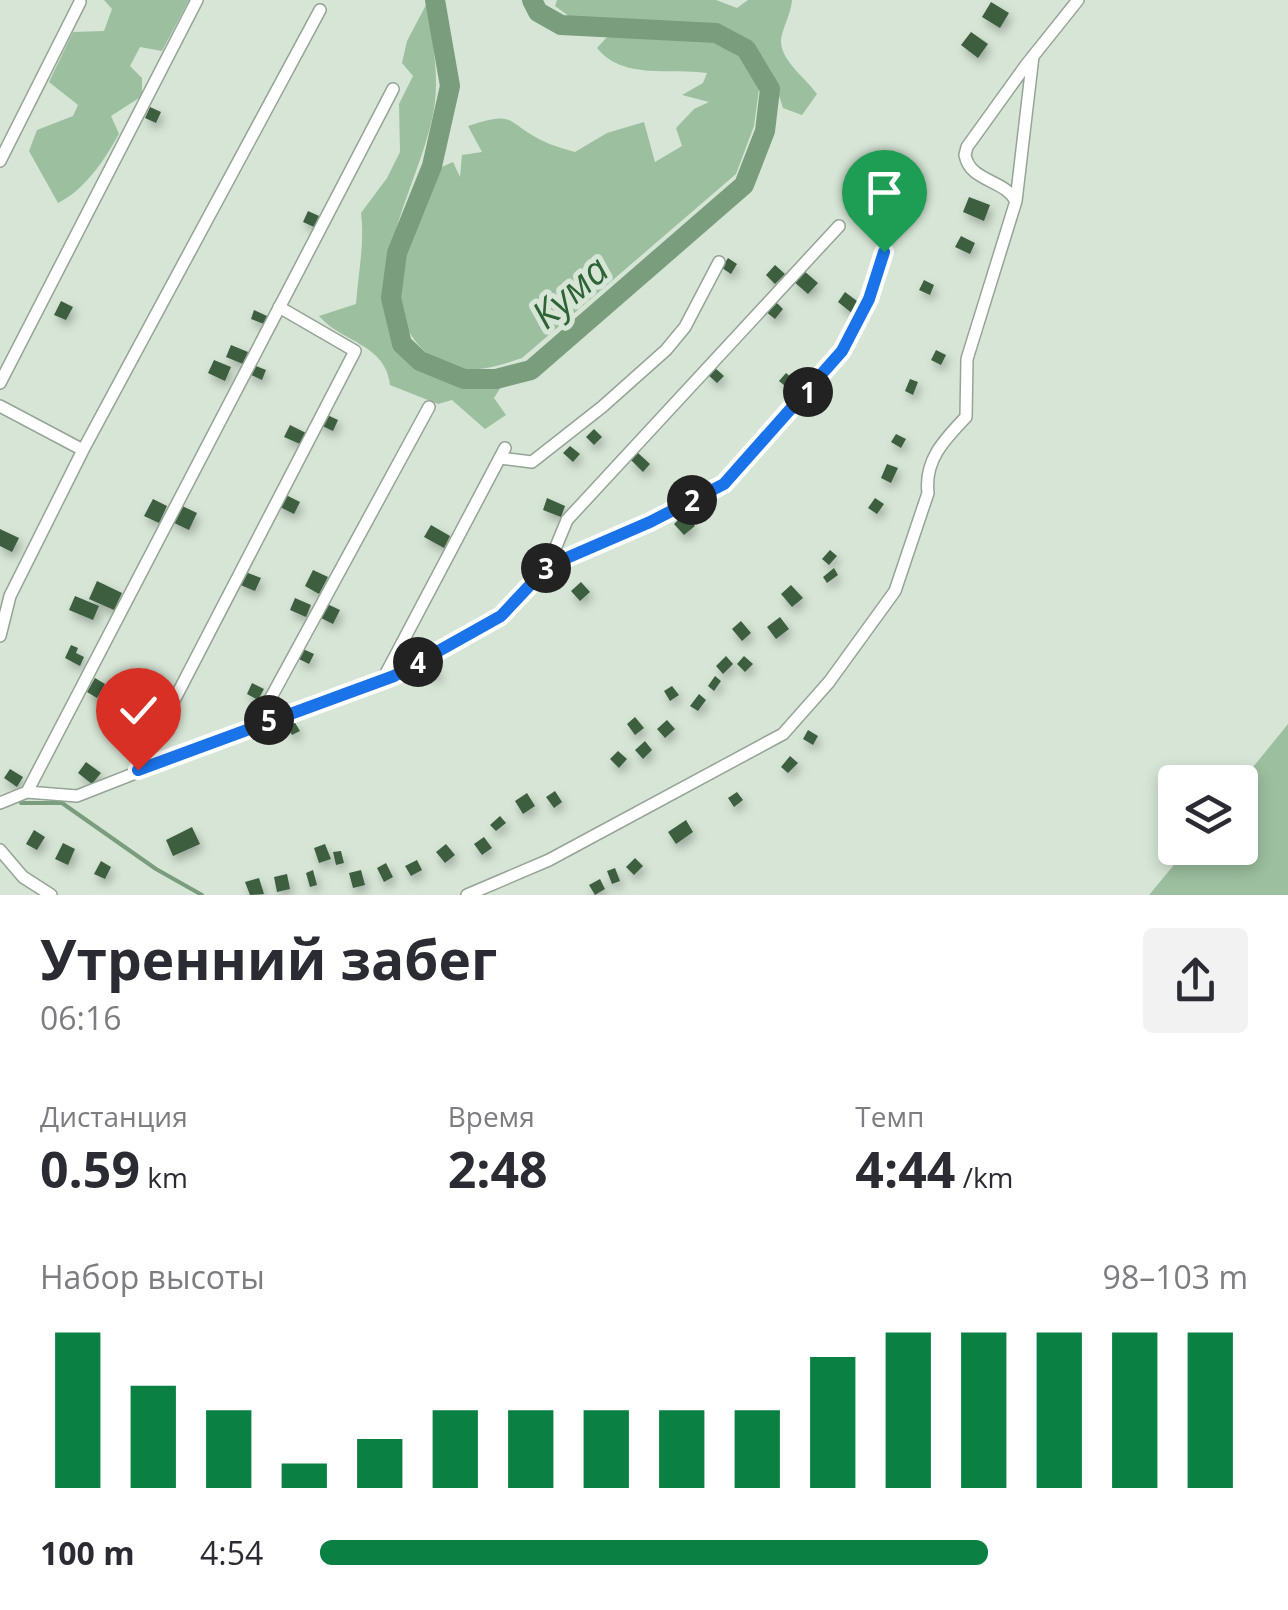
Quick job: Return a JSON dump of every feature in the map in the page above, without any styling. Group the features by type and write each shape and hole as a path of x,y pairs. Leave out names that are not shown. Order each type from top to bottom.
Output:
{"street":[{"path":"0,383 197,0"},
{"path":"1016,201 1011,192 971,170 966,163 968,147 1078,0"},
{"path":"0,161 80,2"},
{"path":"0,636 10,596 83,450 320,10"},
{"path":"467,895 549,860 783,734 829,682 895,590 920,522 930,464 944,440 966,417 967,359 1016,201 1033,56"},
{"path":"27,792 393,88"},
{"path":"0,804 27,792 77,796 383,679 501,616 548,566 567,520 839,226"},
{"path":"548,566 650,522 724,484 842,351 869,299 884,252"},
{"path":"383,679 503,453 532,462 643,372 685,327 720,262"},
{"path":"138,770 355,351 279,308"},
{"path":"0,406 83,450"},
{"path":"256,725 429,407"},
{"path":"0,850 23,877 51,895"}],"green space":[{"path":"104,0 189,0 162,51 140,47 130,66 142,78 142,96 111,116 119,134 113,144 85,182 58,203 29,151 37,130 73,116 78,105 49,82 73,32 104,31 112,9"},
{"path":"557,0 716,0 737,8 748,0 792,0 782,47 789,62 817,94 802,115 783,108 753,42 721,25 570,17 555,6"},
{"path":"426,5 435,62 435,105 392,246 388,298 395,334 411,361 459,383 501,387 494,398 506,415 485,429 452,400 438,404 390,385 387,371 372,352 319,316 356,304 361,213 387,178 400,152 399,104 413,76 402,63 407,41"},
{"path":"608,36 710,40 740,57 759,89 754,126 736,174 522,358 479,369 442,364 423,350 409,331 401,309 401,282 412,233 435,170 453,162 460,177 462,155 482,152 468,126 495,119 510,120 547,143 575,152 607,133 644,122 655,162 682,146 676,128 694,109 709,102 682,95 703,83 707,73 648,71 620,65 597,48"},
{"path":"1288,724 1288,895 1149,895 1174,865 1258,865 1258,765 1255,765"}],"building":[{"path":"991,2 1009,13 1000,28 982,17"},
{"path":"971,32 988,44 978,58 961,45"},
{"path":"150,107 161,112 156,123 145,118"},
{"path":"969,197 990,205 984,221 963,212"},
{"path":"308,211 319,216 314,227 303,222"},
{"path":"961,236 975,243 970,254 955,247"},
{"path":"728,258 737,264 731,274 722,268"},
{"path":"775,265 785,274 775,284 766,275"},
{"path":"803,270 818,283 808,294 793,281"},
{"path":"924,280 934,285 930,295 919,290"},
{"path":"845,292 861,304 853,314 838,302"},
{"path":"774,300 783,309 775,319 765,311"},
{"path":"61,301 73,307 66,320 54,315"},
{"path":"254,310 267,316 264,324 251,319"},
{"path":"231,345 248,352 243,364 226,357"},
{"path":"936,350 946,355 941,365 931,360"},
{"path":"214,360 231,367 225,381 208,373"},
{"path":"251,364 266,370 262,380 247,373"},
{"path":"714,367 724,376 717,383 707,374"},
{"path":"786,373 798,383 791,391 779,381"},
{"path":"910,379 918,382 913,395 905,391"},
{"path":"323,413 338,420 333,431 318,424"},
{"path":"290,425 306,433 300,444 284,437"},
{"path":"594,429 602,437 594,445 586,437"},
{"path":"896,434 906,439 901,448 891,442"},
{"path":"570,446 580,454 573,462 563,453"},
{"path":"637,452 650,464 643,472 630,459"},
{"path":"887,464 898,468 891,483 881,478"},
{"path":"282,493 300,502 294,514 276,505"},
{"path":"547,498 565,506 561,517 543,510"},
{"path":"875,498 884,504 877,514 868,508"},
{"path":"153,499 167,506 159,523 144,516"},
{"path":"178,504 197,513 189,530 170,521"},
{"path":"684,514 695,526 684,535 674,524"},
{"path":"431,525 450,536 444,548 424,537"},
{"path":"0,529 19,538 12,552 0,546"},
{"path":"830,550 837,556 829,565 822,559"},
{"path":"834,568 838,575 827,583 823,577"},
{"path":"313,570 328,577 319,594 305,586"},
{"path":"243,571 261,578 255,591 238,584"},
{"path":"97,581 122,593 114,610 89,599"},
{"path":"581,582 590,592 580,601 571,591"},
{"path":"791,585 803,598 792,607 781,594"},
{"path":"75,596 99,606 93,620 69,610"},
{"path":"295,598 311,605 306,617 290,610"},
{"path":"325,603 340,610 333,624 319,617"},
{"path":"780,617 789,629 776,639 767,627"},
{"path":"741,621 751,633 742,641 732,629"},
{"path":"71,645 84,657 80,666 65,658"},
{"path":"303,649 314,654 309,664 299,659"},
{"path":"726,656 733,664 723,674 716,666"},
{"path":"744,656 753,664 745,672 737,664"},
{"path":"431,660 440,673 433,679 424,665"},
{"path":"715,676 721,681 714,691 708,686"},
{"path":"95,678 105,684 97,698 87,692"},
{"path":"252,683 264,689 258,700 247,694"},
{"path":"672,686 679,695 670,701 664,691"},
{"path":"699,694 706,700 698,711 690,706"},
{"path":"635,717 644,728 635,735 627,724"},
{"path":"667,720 675,729 665,738 657,729"},
{"path":"294,721 300,731 292,735 286,726"},
{"path":"808,730 818,736 813,745 803,739"},
{"path":"645,741 652,750 643,759 635,750"},
{"path":"618,751 627,759 619,768 610,759"},
{"path":"790,756 798,763 788,773 781,767"},
{"path":"86,762 101,773 92,784 78,773"},
{"path":"10,769 23,777 17,787 4,778"},
{"path":"555,791 562,802 554,808 546,797"},
{"path":"737,792 743,800 734,807 728,798"},
{"path":"527,793 535,806 523,814 515,801"},
{"path":"500,816 506,823 496,831 490,825"},
{"path":"686,820 693,832 676,844 668,832"},
{"path":"192,827 200,844 173,856 166,840"},
{"path":"34,830 45,837 37,850 26,844"},
{"path":"484,837 492,848 482,855 474,844"},
{"path":"63,843 75,849 68,865 55,859"},
{"path":"325,844 331,859 319,863 314,848"},
{"path":"446,844 455,855 445,863 436,852"},
{"path":"341,851 344,863 336,865 333,852"},
{"path":"635,858 643,866 634,875 626,867"},
{"path":"417,860 422,870 411,876 405,866"},
{"path":"101,861 111,867 105,879 94,874"},
{"path":"386,863 393,877 384,882 377,868"},
{"path":"615,868 620,881 612,884 607,871"},
{"path":"313,870 317,885 310,887 306,873"},
{"path":"361,870 365,885 353,888 349,873"},
{"path":"287,874 290,889 277,892 274,877"},
{"path":"259,878 264,894 250,895 245,882"},
{"path":"600,879 605,889 595,895 589,885"}],"waterway":[{"name":"Кума","path":"435,0 450,86 432,166 397,253 391,298 402,344 420,361 464,379 496,379 531,370 744,185 765,131 770,89 746,49 716,33 561,25 538,12 532,0"},
{"path":"21,803 62,803 156,869 202,895"}],"route":[{"path":"138,770 394,676 501,616 548,566 650,522 724,484 842,351 869,299 884,252"}]}
